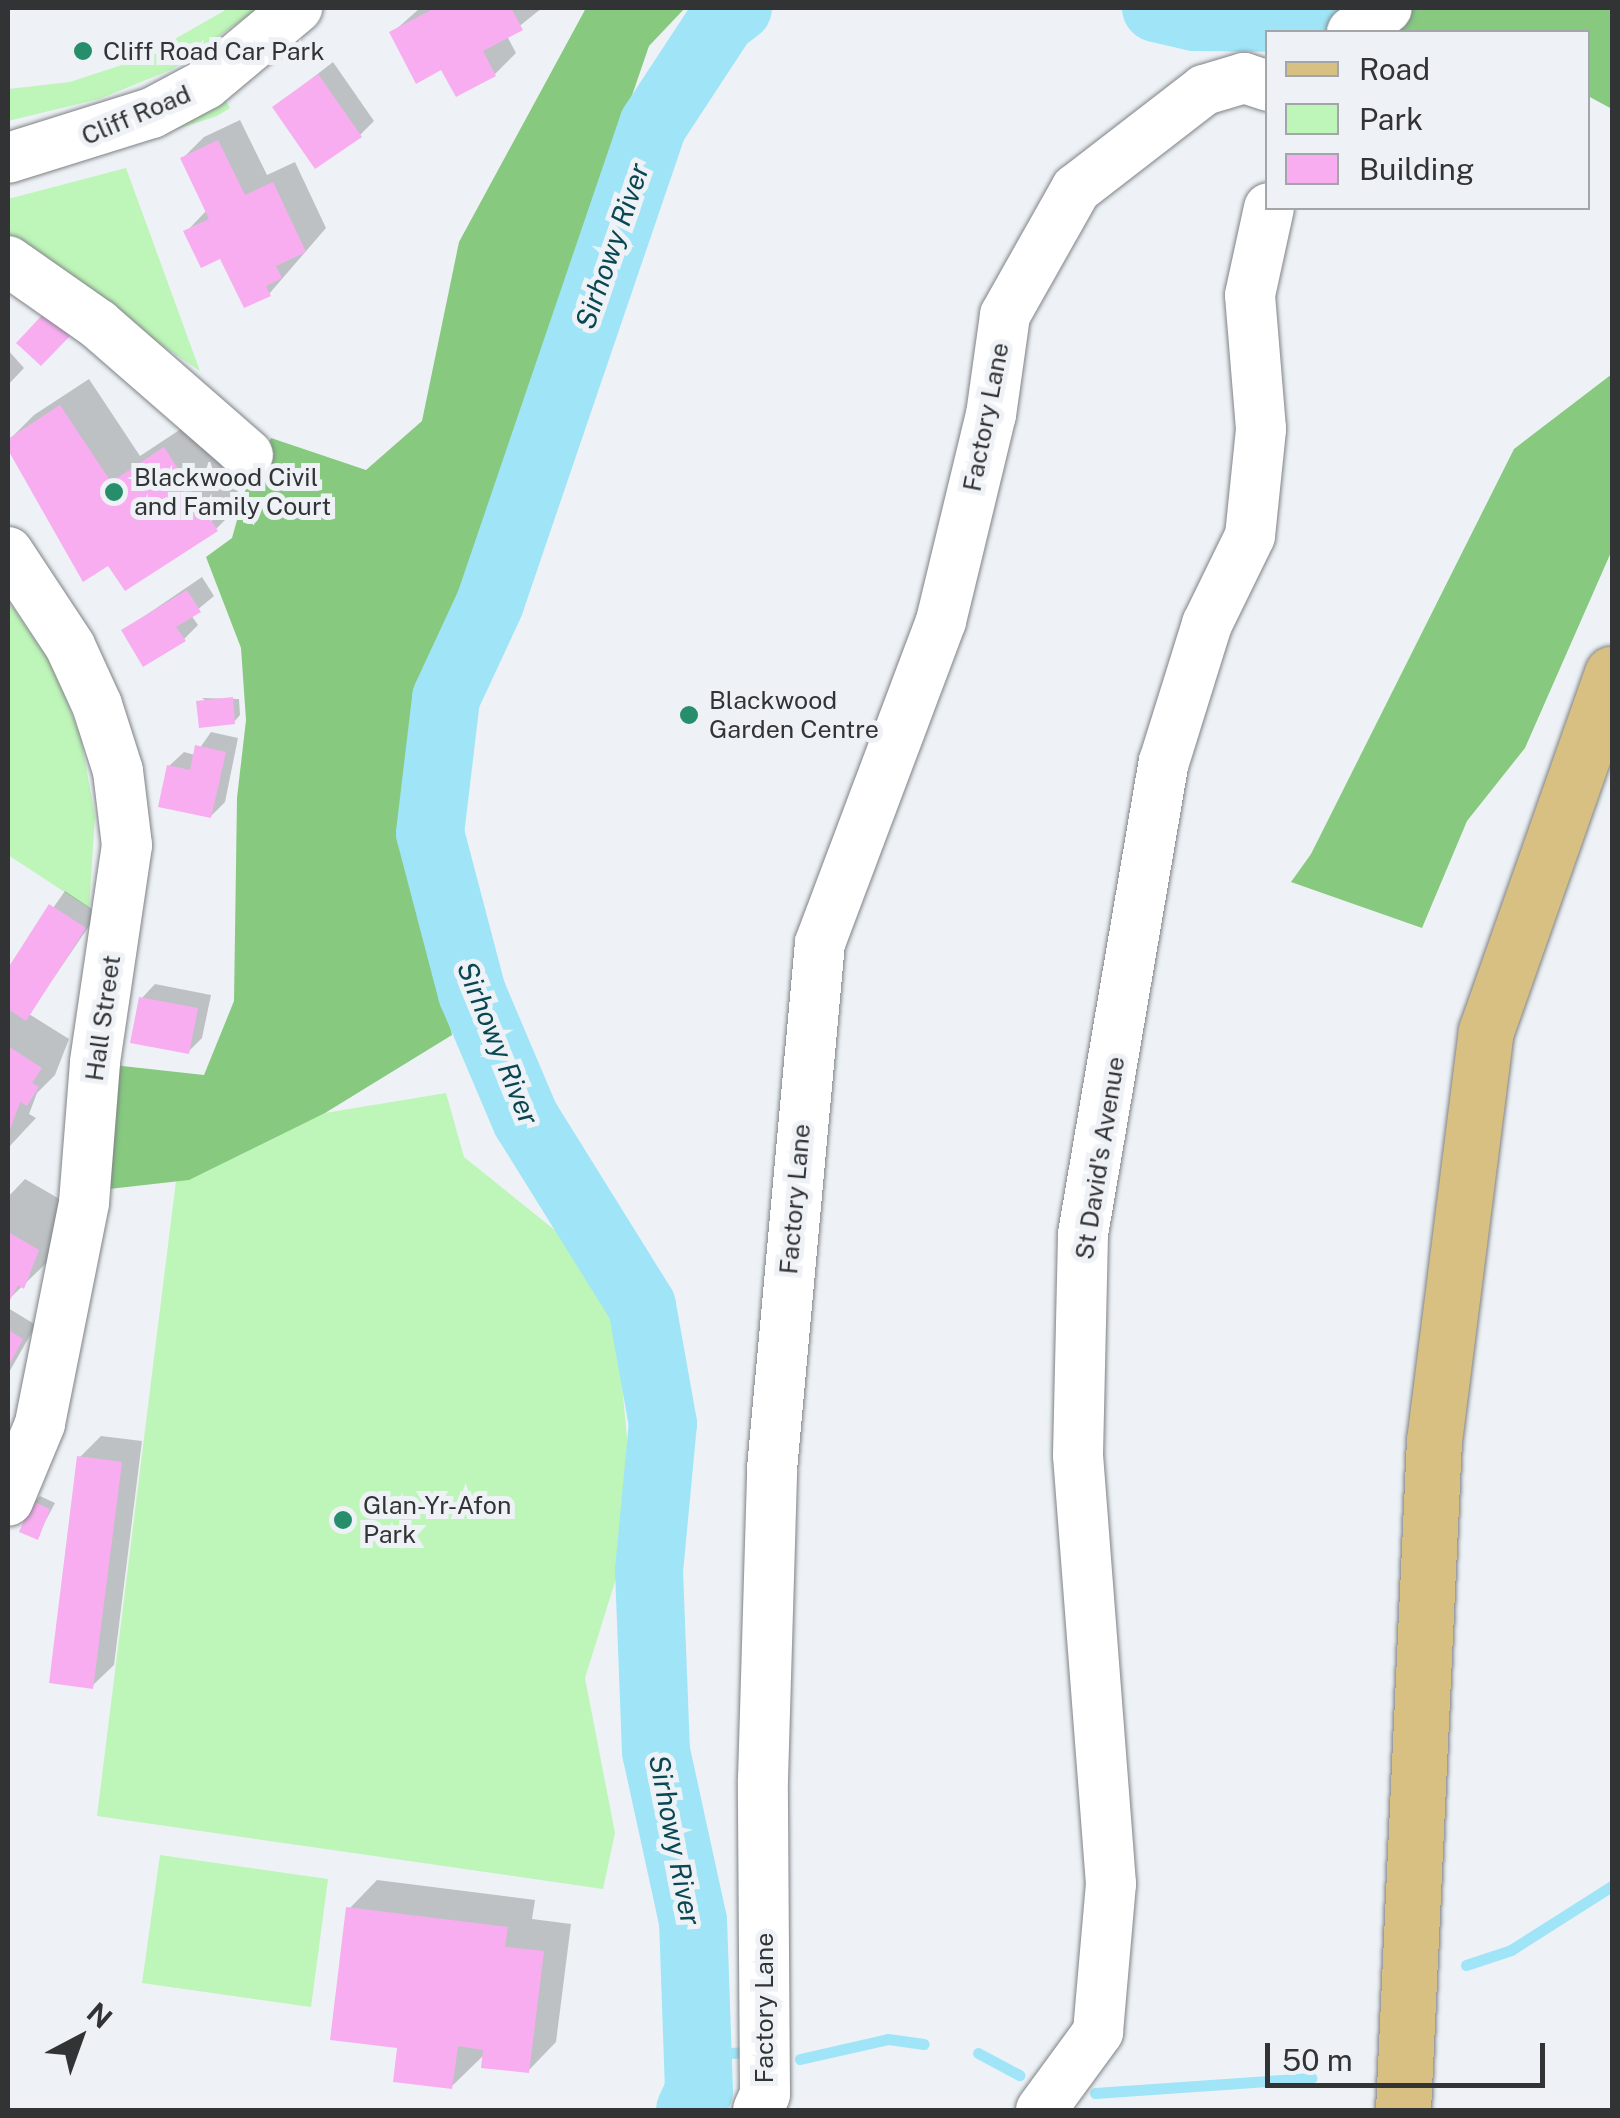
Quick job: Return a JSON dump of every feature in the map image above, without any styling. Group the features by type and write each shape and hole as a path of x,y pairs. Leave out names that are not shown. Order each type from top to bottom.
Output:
{"main road":[{"path":"1403,2110 1434,1441 1486,1031 1612,674"}],"street":[{"name":"Cliff Road","path":"8,158 152,113 206,84 297,8"},
{"path":"1355,30 1387,8"},
{"name":"Factory Lane","path":"758,2110 765,2094 764,1779 772,1469 820,943 941,621 991,415 1005,315 1076,189 1204,90 1244,78 1265,85"},
{"name":"St David's Avenue","path":"1041,2110 1098,2032 1111,1884 1078,1455 1083,1234 1164,762 1207,624 1250,536 1260,429 1250,295 1269,210"},
{"path":"8,261 98,324 248,455"},
{"name":"Hall Street","path":"8,552 70,646 97,705 118,771 127,844 95,1063 84,1203 20,1434 8,1501"}],"green space":[{"path":"229,8 258,8 173,69 99,99 8,121 8,89 70,82 140,59"},
{"path":"586,8 685,8 649,46 435,668 408,819 452,1035 325,1113 189,1180 109,1189 113,1065 204,1075 234,1001 237,798 246,720 241,648 206,557 232,538 246,488 271,438 366,470 422,421 459,242"},
{"path":"1234,8 1612,8 1612,109 1590,97 1590,30 1265,30 1265,47"},
{"path":"221,92 230,108 217,116 8,185 8,176"},
{"path":"126,168 200,371 8,242 8,199"},
{"path":"1612,374 1612,550 1525,748 1467,821 1422,928 1291,882 1311,854 1514,449"},
{"path":"8,601 55,669 81,739 95,816 89,908 8,855"},
{"path":"446,1093 464,1157 612,1276 629,1460 624,1553 585,1678 615,1833 603,1889 97,1816 176,1181 325,1113"},
{"path":"160,1855 328,1879 311,2007 142,1983"}],"building":[{"path":"435,8 511,8 523,30 483,51 496,76 456,97 441,70 416,84 389,32"},
{"path":"318,74 362,137 315,169 272,107"},
{"path":"218,140 245,195 273,182 306,252 276,266 282,278 266,286 271,296 244,308 220,259 201,268 183,231 209,219 180,158"},
{"path":"45,312 71,335 41,366 16,343"},
{"name":"Blackwood Civil and Family Court","path":"60,405 111,482 164,447 218,531 125,591 108,566 83,582 8,450 8,439"},
{"path":"187,590 201,612 176,627 186,641 143,667 121,630"},
{"path":"233,697 235,724 199,728 196,701"},
{"path":"195,745 226,752 211,818 158,807 167,765 190,770"},
{"path":"49,904 86,928 26,1021 8,1009 8,968"},
{"path":"139,997 198,1008 189,1054 130,1043"},
{"path":"8,1046 42,1068 32,1083 39,1087 27,1106 20,1102 8,1135"},
{"path":"8,1232 39,1250 24,1289 18,1285 8,1304"},
{"path":"8,1330 23,1339 8,1367"},
{"path":"77,1456 122,1462 93,1689 49,1683"},
{"path":"32,1501 50,1509 38,1540 19,1532"},
{"path":"346,1907 508,1927 505,1947 544,1951 529,2073 481,2068 483,2050 458,2046 452,2089 393,2082 397,2048 330,2040"}],"waterway":[{"name":"Sirhowy River","path":"690,2110 699,2091 693,1921 656,1752 649,1571 663,1424 642,1306 526,1120 472,993 430,833 446,698 490,603 653,125 722,20 738,8"},
{"name":"Sirhowy River","path":"1156,8 1195,17 1295,18 1309,8"},
{"path":"1466,1965 1511,1950 1612,1886"},
{"path":"800,2059 888,2039 924,2044"},
{"path":"697,2055 747,2052"},
{"path":"978,2053 1019,2075"},
{"path":"1095,2093 1311,2078"}],"place":[{"name":"Cliff Road Car Park","path":"83,51"},
{"name":"Blackwood Civil and Family Court","path":"114,492"},
{"name":"Blackwood Garden Centre","path":"689,715"},
{"name":"Glan-Yr-Afon Park","path":"343,1520"}]}
